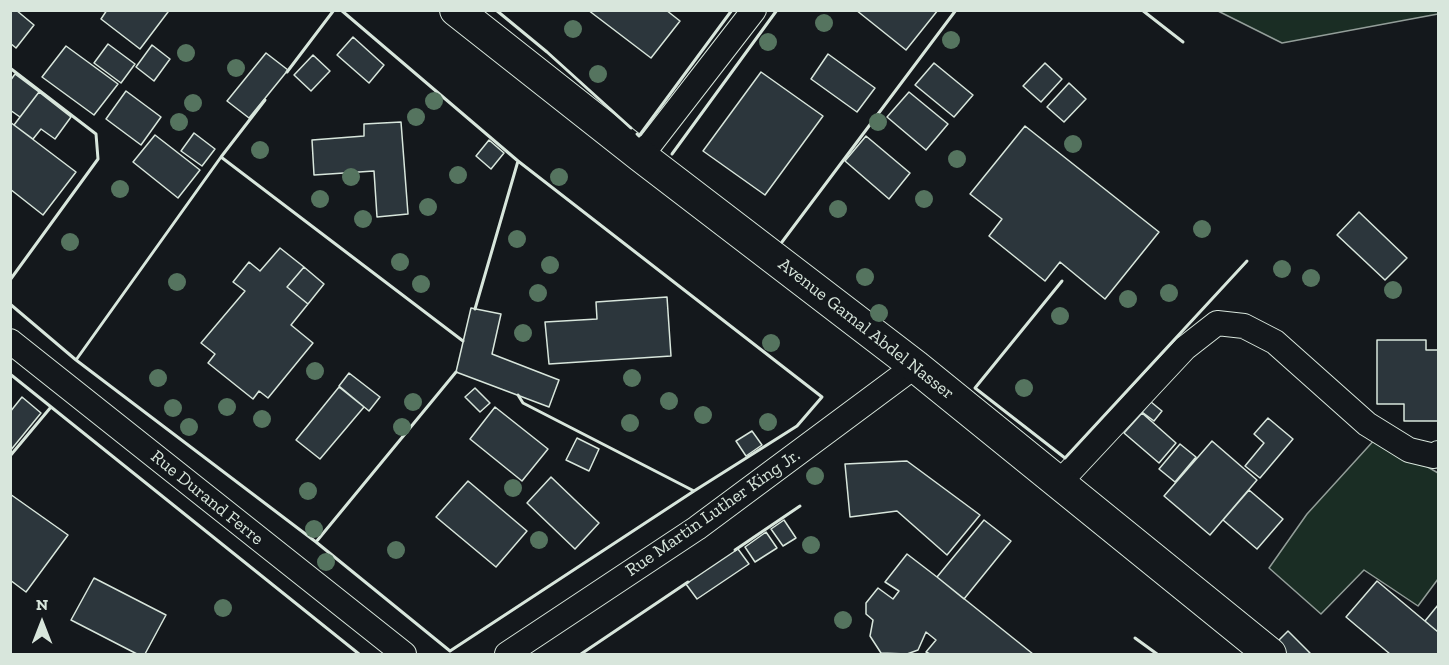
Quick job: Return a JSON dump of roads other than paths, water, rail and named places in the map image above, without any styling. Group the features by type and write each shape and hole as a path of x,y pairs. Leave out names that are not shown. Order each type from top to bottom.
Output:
{"street":[{"name":"Avenue Gamal Abdel Nasser","path":"456,10 640,156 915,366 1270,654"},
{"path":"640,156 754,10"},
{"path":"1060,482 1185,348 1217,323 1244,326 1275,342 1367,424 1409,450 1434,456 1438,453"},
{"name":"Rue Durand Ferre","path":"10,341 404,654"},
{"name":"Rue Martin Luther King Jr.","path":"507,654 697,528 915,366"}]}
